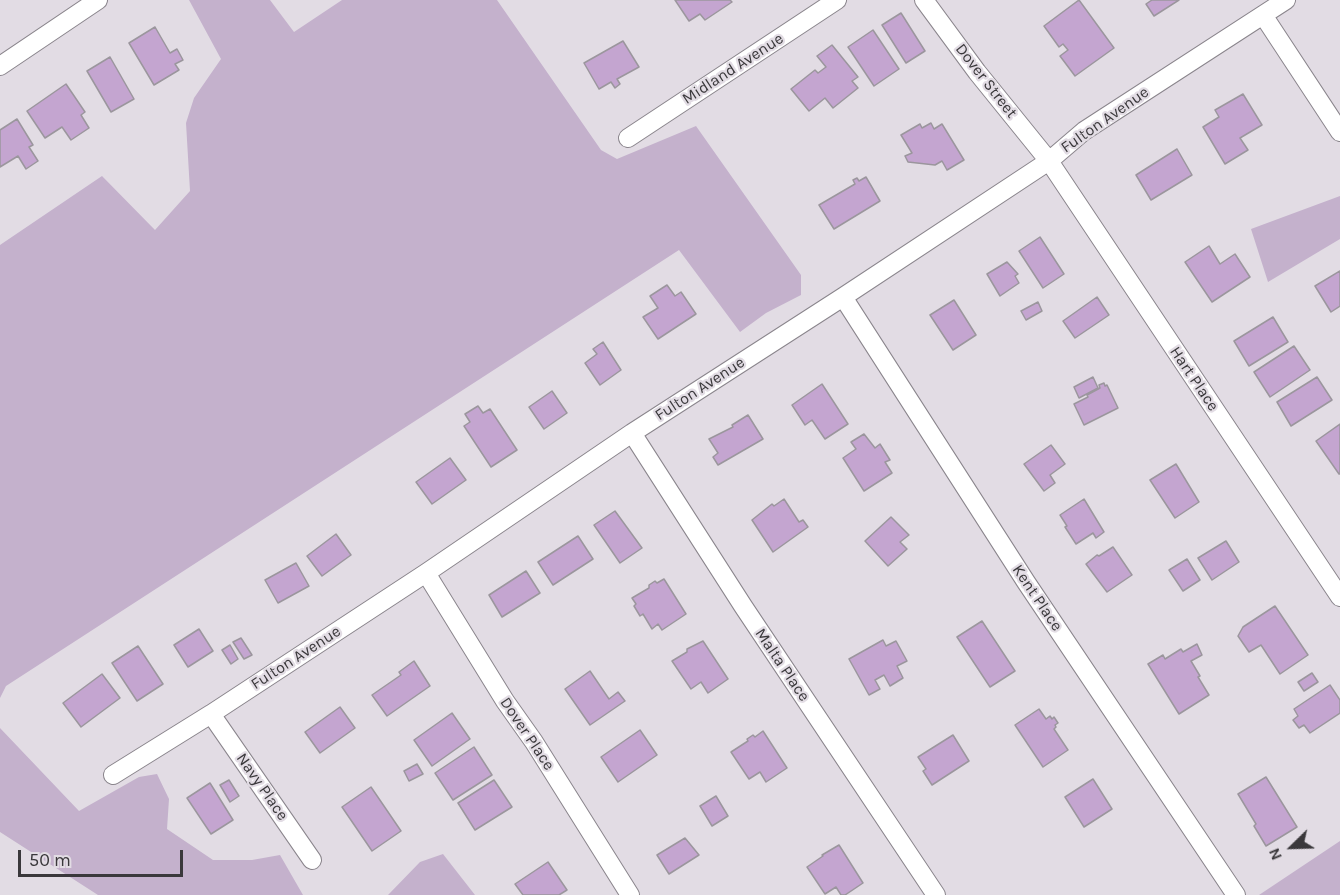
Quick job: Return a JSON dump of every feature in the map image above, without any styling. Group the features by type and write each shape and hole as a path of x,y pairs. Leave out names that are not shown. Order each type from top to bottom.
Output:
{"street":[{"path":"0,66 98,0"},
{"name":"Midland Avenue","path":"628,138 837,0"},
{"name":"Dover Street","path":"924,0 977,72 1049,161"},
{"name":"Fulton Avenue","path":"112,775 211,714 426,573 632,432 1049,161 1084,131 1286,0"},
{"path":"1263,15 1340,132"},
{"name":"Hart Place","path":"1049,161 1340,597"},
{"name":"Kent Place","path":"843,297 1026,582 1236,895"},
{"name":"Malta Place","path":"632,432 743,606 936,895"},
{"name":"Dover Place","path":"426,573 630,895"},
{"name":"Navy Place","path":"211,714 312,860"}],"shaded area":[{"path":"189,0 270,0 294,32 342,0 497,0 601,150 617,159 696,126 801,275 801,295 766,313 740,332 679,250 6,686 0,698 0,245 102,176 155,230 190,191 186,123 194,98 221,59"},
{"path":"1340,196 1340,239 1268,282 1251,229"},
{"path":"0,728 79,811 139,777 157,774 169,799 167,829 213,860 252,860 280,855 303,895 98,895 0,832"},
{"path":"1340,841 1340,895 1259,895"},
{"path":"443,854 475,895 388,895 420,862"}],"building":[{"path":"675,0 730,0 732,2 705,20 700,14 689,21"},
{"path":"1079,0 1114,48 1075,76 1060,56 1068,50 1063,44 1059,47 1044,26"},
{"path":"1152,0 1179,0 1154,16 1146,4"},
{"path":"901,13 925,51 906,63 882,25"},
{"path":"155,27 170,53 177,49 183,60 175,64 179,70 154,85 129,43"},
{"path":"873,30 899,69 874,86 848,47"},
{"path":"623,41 639,67 617,79 620,84 615,88 611,82 599,89 584,63"},
{"path":"832,45 858,77 852,81 858,88 833,108 825,98 809,111 791,89 815,70 818,73 826,67 817,56"},
{"path":"110,57 134,99 111,112 87,71"},
{"path":"66,84 85,112 81,115 89,128 71,140 62,127 45,138 27,111"},
{"path":"1243,94 1262,125 1240,138 1248,150 1225,164 1203,127 1219,117 1215,110"},
{"path":"17,119 33,145 29,147 38,161 26,169 18,156 0,167 0,130"},
{"path":"931,123 934,129 942,124 964,160 947,170 942,161 935,165 908,162 905,156 912,153 901,135 920,124 922,128"},
{"path":"1177,149 1192,175 1151,200 1136,175"},
{"path":"866,177 880,201 834,229 819,205 855,184 853,180 857,178 859,181"},
{"path":"1040,237 1064,274 1043,288 1019,251"},
{"path":"1209,246 1220,264 1235,254 1250,277 1212,302 1185,262"},
{"path":"1007,262 1018,274 1015,276 1019,283 1000,296 987,274"},
{"path":"1340,271 1340,306 1331,312 1315,286"},
{"path":"667,285 675,296 681,292 696,314 658,339 643,317 658,308 650,296"},
{"path":"1097,297 1109,315 1075,338 1063,321"},
{"path":"954,300 976,335 953,350 930,315"},
{"path":"1038,302 1042,311 1026,320 1021,311"},
{"path":"1273,317 1288,342 1249,366 1234,341"},
{"path":"603,342 621,370 600,385 585,363 597,354 593,349"},
{"path":"1294,346 1310,370 1270,397 1254,372"},
{"path":"1093,377 1098,388 1079,398 1074,387"},
{"path":"1317,377 1332,400 1291,426 1277,402"},
{"path":"1104,383 1118,408 1084,425 1074,404 1088,397 1087,395"},
{"path":"822,384 848,424 825,439 812,420 805,425 792,405"},
{"path":"552,391 567,413 544,429 529,407"},
{"path":"478,406 483,413 490,409 517,450 491,467 464,426 470,422 465,414"},
{"path":"748,415 763,439 718,465 713,457 718,453 709,439 733,427 732,425"},
{"path":"1340,424 1340,474 1339,474 1316,441"},
{"path":"864,434 875,448 880,444 890,460 885,462 892,473 864,491 843,458 856,449 851,442"},
{"path":"1051,445 1065,464 1050,475 1055,483 1044,491 1024,464"},
{"path":"450,458 466,480 432,504 416,482"},
{"path":"1176,464 1199,502 1175,518 1150,480"},
{"path":"784,499 799,522 803,520 808,527 773,552 752,520 772,504 774,506"},
{"path":"1084,499 1104,532 1096,538 1093,533 1076,544 1060,515"},
{"path":"615,511 642,548 620,563 594,525"},
{"path":"891,517 909,535 900,542 907,549 888,566 865,541"},
{"path":"336,534 351,555 322,576 307,556"},
{"path":"578,536 593,559 553,585 538,562"},
{"path":"1226,541 1239,562 1212,580 1198,558"},
{"path":"1113,547 1132,575 1107,592 1086,564"},
{"path":"1187,559 1200,580 1183,591 1169,570"},
{"path":"296,563 309,586 278,603 265,580"},
{"path":"526,571 540,593 502,617 489,595"},
{"path":"664,579 686,614 662,630 658,624 652,629 643,614 640,616 632,598 649,588 649,585 655,581 657,583"},
{"path":"1275,606 1308,655 1280,674 1261,645 1249,652 1238,636 1243,627"},
{"path":"982,621 1015,671 990,687 957,637"},
{"path":"199,629 213,651 188,667 174,645"},
{"path":"241,638 252,655 244,659 233,642"},
{"path":"883,640 886,646 896,641 907,661 897,666 903,678 890,686 884,675 875,680 880,689 869,695 849,659"},
{"path":"703,641 728,679 708,693 701,682 691,689 672,661 687,652 687,649"},
{"path":"1197,644 1202,655 1191,661 1209,695 1179,714 1148,664 1163,655 1165,659 1181,649 1183,652"},
{"path":"230,645 238,659 231,664 222,650"},
{"path":"138,646 163,684 137,701 112,663"},
{"path":"414,661 430,686 387,716 372,695 401,675 399,672"},
{"path":"590,671 609,699 618,692 625,701 590,725 565,689"},
{"path":"1312,673 1318,682 1304,691 1298,682"},
{"path":"102,674 120,698 81,727 63,703"},
{"path":"1330,685 1340,700 1340,713 1310,733 1304,725 1299,728 1293,720 1298,716 1294,709"},
{"path":"340,707 355,728 320,753 305,732"},
{"path":"1039,709 1046,719 1050,716 1052,719 1054,717 1058,723 1054,729 1068,750 1043,767 1015,725"},
{"path":"452,713 470,739 432,766 414,740"},
{"path":"640,730 657,755 618,782 601,757"},
{"path":"763,731 787,768 766,782 760,772 749,779 731,752 753,735 755,737"},
{"path":"953,735 969,761 932,785 918,757"},
{"path":"474,747 492,775 453,800 435,773"},
{"path":"417,764 423,774 409,781 404,771"},
{"path":"1266,777 1297,827 1266,846 1238,794"},
{"path":"1093,779 1112,809 1084,827 1065,797"},
{"path":"229,780 239,796 230,802 220,785"},
{"path":"494,780 512,807 475,830 458,803"},
{"path":"210,783 233,820 211,834 187,798"},
{"path":"371,787 401,831 372,851 342,807"},
{"path":"716,796 728,816 712,826 700,806"},
{"path":"685,838 699,855 669,874 657,855"},
{"path":"839,845 863,883 845,895 841,895 836,887 825,894 807,867"},
{"path":"548,862 567,890 559,895 523,895 515,884"}]}
